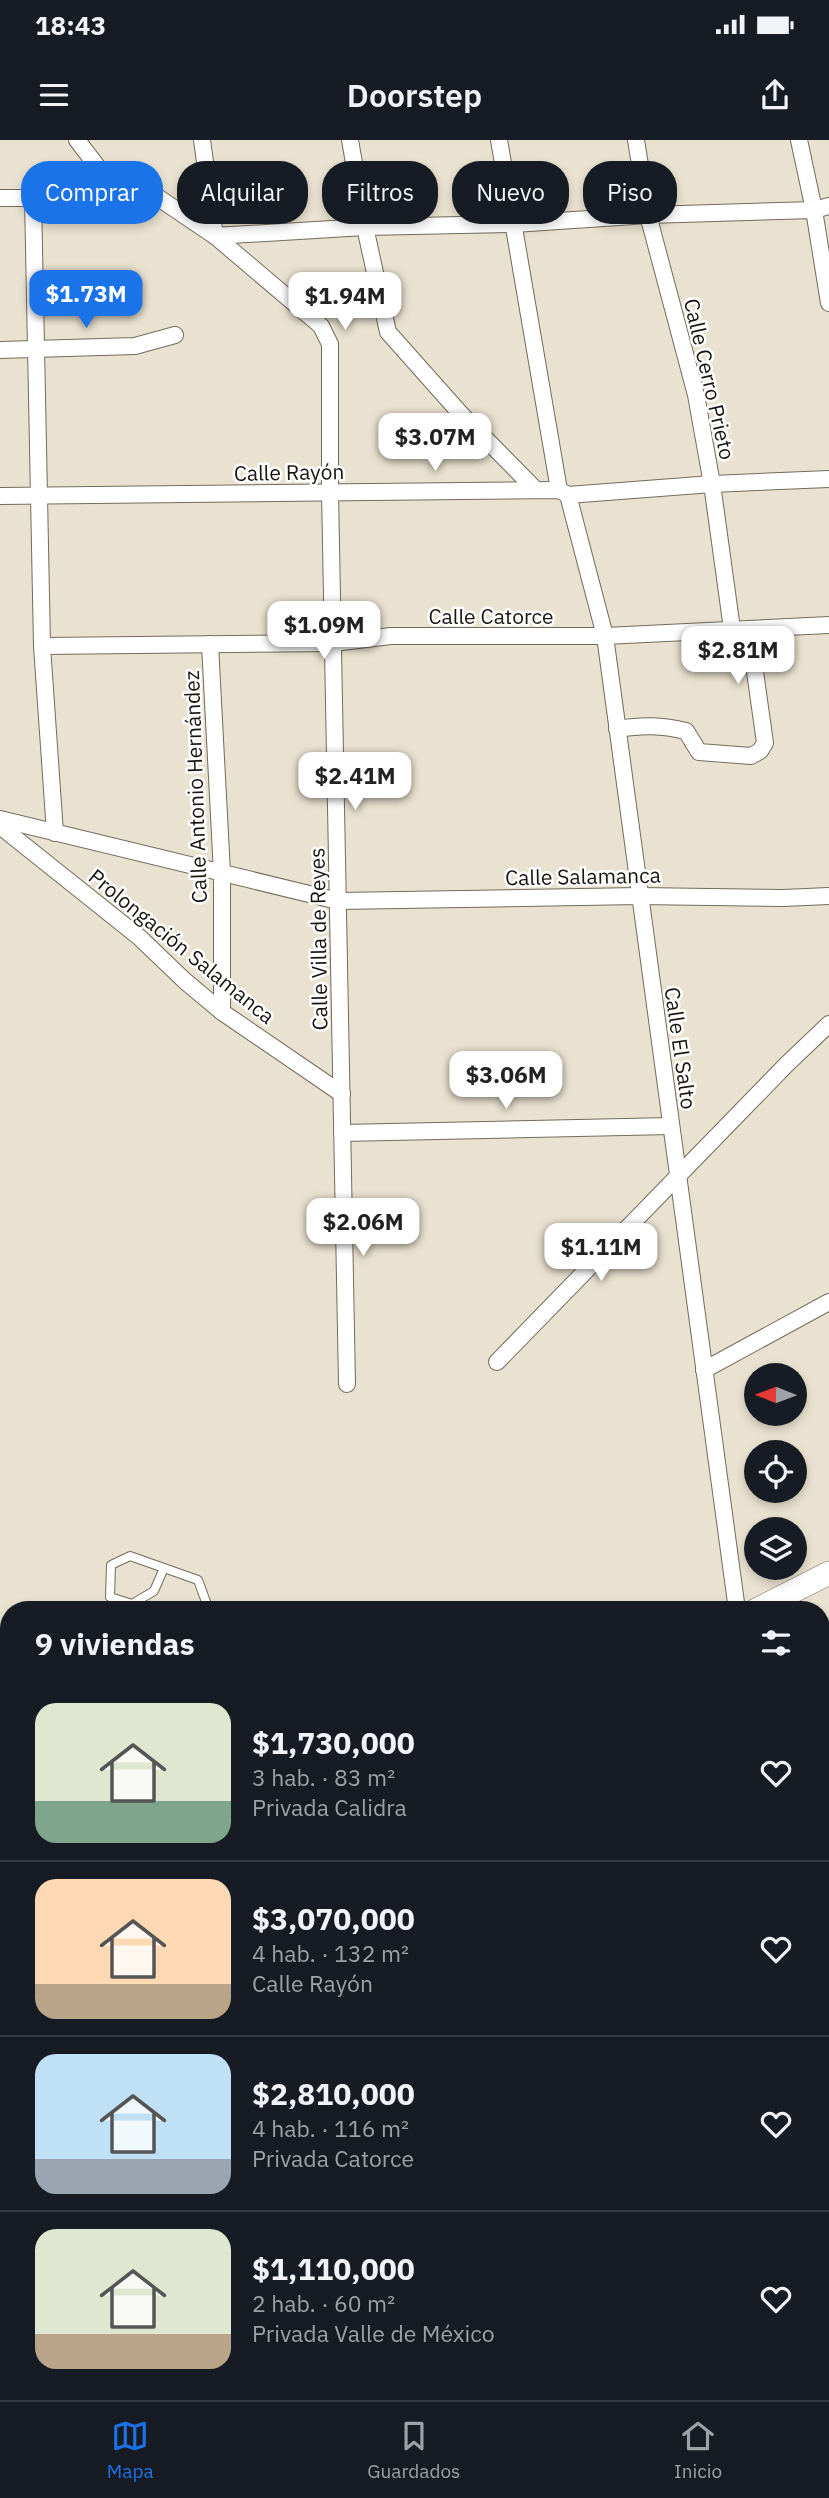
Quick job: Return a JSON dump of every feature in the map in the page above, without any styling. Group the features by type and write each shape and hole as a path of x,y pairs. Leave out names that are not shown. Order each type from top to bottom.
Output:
{"street":[{"path":"77,140 93,161"},
{"path":"202,140 215,236 365,227 513,224"},
{"path":"350,140 365,227 388,332 460,413 536,490"},
{"name":"Calle El Salto","path":"499,140 502,161"},
{"name":"Calle Cerro Prieto","path":"636,140 639,161"},
{"path":"799,140 822,208 829,303"},
{"path":"0,198 21,198"},
{"name":"Calle Villa de Reyes","path":"163,201 215,236 321,326 330,344 330,492 347,1384"},
{"path":"677,214 822,208"},
{"path":"34,224 42,646 55,833"},
{"name":"Calle El Salto","path":"513,224 564,492 605,636 736,1601"},
{"name":"Calle Cerro Prieto","path":"650,224 696,395 712,484 732,629"},
{"path":"0,350 135,346 175,335"},
{"name":"Calle Rayón","path":"0,496 536,490 564,492 829,478"},
{"name":"Calle Catorce","path":"42,646 333,643 391,636 605,636 829,625"},
{"path":"617,729 642,725 666,726 686,731 699,751 751,756 760,751 765,743 749,629"},
{"name":"Calle Antonio Hernández","path":"210,644 222,873 222,1012"},
{"name":"Calle Salamanca","path":"0,819 338,901 829,896"},
{"name":"Prolongación Salamanca","path":"0,826 139,937 222,1012 342,1094"},
{"path":"497,1362 829,1024"},
{"path":"342,1133 671,1126"},
{"path":"704,1370 829,1302"},
{"path":"774,1601 829,1573"}],"lane":[{"path":"123,1601 110,1597 111,1565 130,1556 198,1580 206,1601"},
{"path":"137,1601 154,1591 164,1567"}]}
